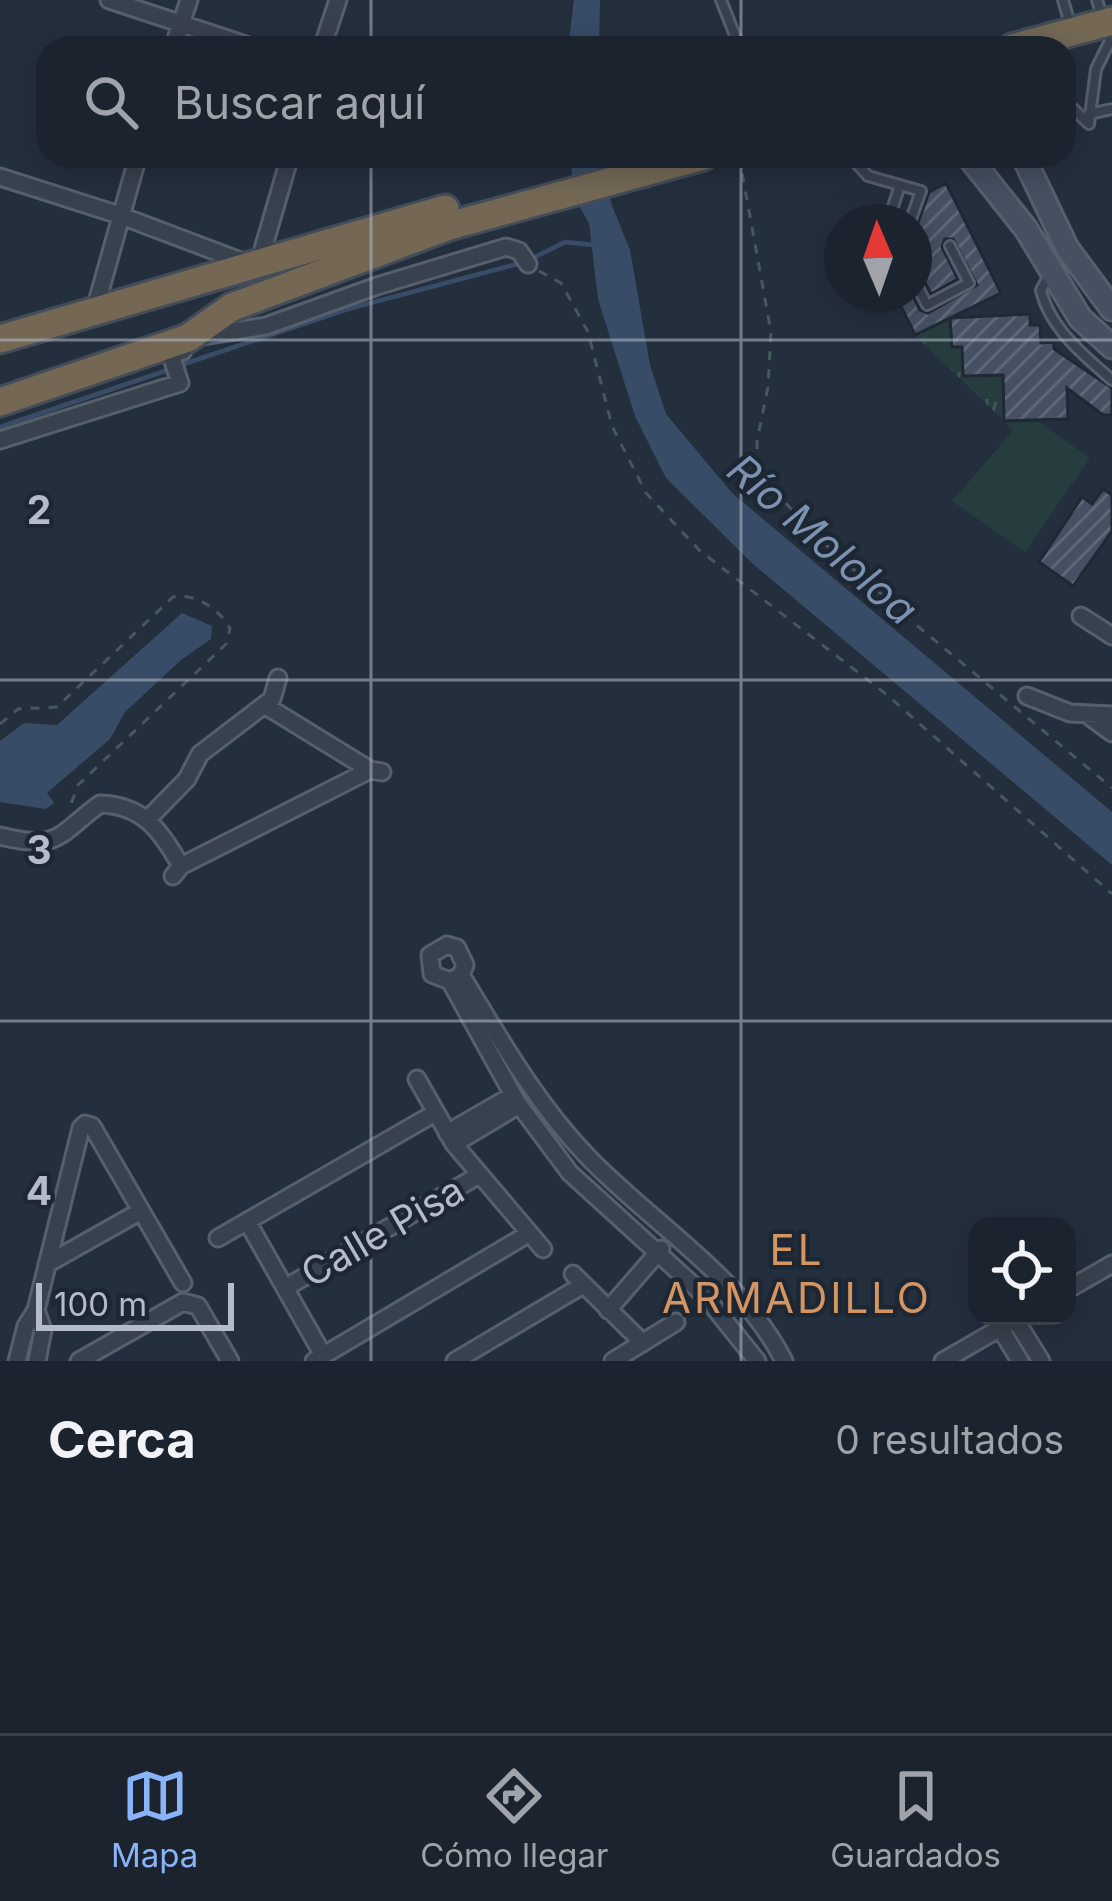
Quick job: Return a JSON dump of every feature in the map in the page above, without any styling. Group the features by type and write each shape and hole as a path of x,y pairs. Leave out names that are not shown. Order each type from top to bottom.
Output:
{"highway":[{"path":"1076,39 1107,25"},
{"path":"0,339 607,168"},
{"path":"0,402 100,370 179,358 232,308 548,187"}],"street":[{"path":"109,0 218,36"},
{"path":"177,36 189,0"},
{"path":"326,36 338,0"},
{"path":"94,313 134,168"},
{"path":"0,177 119,214 257,266 286,168"},
{"path":"978,168 1019,219 1081,318 1112,347"},
{"path":"1029,168 1067,248 1112,309"},
{"path":"266,326 171,355 179,358 376,286 497,249 512,247 526,260"},
{"path":"1047,267 1067,248"},
{"path":"0,440 180,383 179,358"},
{"path":"0,415 29,406 100,370"},
{"path":"1081,616 1110,630"},
{"path":"148,819 187,779 200,754 266,706 278,678"},
{"path":"1027,696 1089,716 1112,715"},
{"path":"0,836 24,842 53,840 70,832 100,804 116,804 148,819 177,871 376,771 266,706"},
{"path":"1089,716 1112,733"},
{"path":"757,1361 704,1295 570,1173 516,1100 455,978 532,1090 586,1156 720,1278 784,1361"},
{"path":"417,1079 451,1138 543,1249"},
{"path":"451,1138 516,1100"},
{"path":"218,1238 435,1113"},
{"path":"36,1310 42,1322 38,1357 19,1355 26,1326 36,1310 81,1128 86,1124 92,1126 183,1283"},
{"name":"Calle Pisa","path":"285,1288 479,1174"},
{"path":"47,1264 141,1211"},
{"path":"247,1221 319,1358 528,1234"},
{"path":"608,1310 674,1235"},
{"path":"1076,1285 1112,1264"},
{"path":"455,1361 578,1280 643,1343"},
{"path":"79,1361 99,1356 190,1301 198,1306 230,1361"},
{"path":"613,1361 676,1322"},
{"path":"943,1361 1005,1325"},
{"path":"1022,1353 1041,1361"}],"lane":[{"path":"721,0 735,36"},
{"path":"1063,0 1067,36"},
{"path":"1089,119 1107,25"},
{"path":"1076,109 1089,119"},
{"path":"1089,119 1112,109"},
{"path":"861,168 868,176 920,190 916,204"},
{"path":"894,204 900,185"},
{"path":"932,302 969,284 950,246"},
{"path":"1047,267 1041,290 1048,311 1112,380"}],"path":[{"path":"1076,126 1089,119"},
{"path":"741,168 771,332 757,457 769,484 816,536 908,619 1112,788"},
{"path":"526,260 568,293 588,332 612,426 646,493 699,550 886,694 1112,894"},
{"path":"0,724 18,709 57,707 173,597 193,597 223,616 230,629 226,644 78,785 71,804 83,818"}],"green space":[{"path":"948,319 952,347 962,347 1002,375 1004,421 915,335"},
{"path":"1036,420 1090,458 1025,552 952,501 1013,431 1004,421"}],"water":[{"path":"574,0 600,0 599,36 570,36"},
{"path":"571,168 603,168 630,250 650,365 666,414 732,493 1112,812 1112,865 753,564 666,478 635,416 598,299 589,223 575,199"},
{"path":"182,613 212,626 211,639 125,712 110,739 47,793 54,803 46,809 0,802 0,741 24,723 57,725"}],"building":[{"path":"946,183 1001,293 915,335 904,312 932,312 977,285 953,239 945,239 942,247 958,279 932,293 932,204 925,204 929,192"},
{"path":"1030,314 1030,325 1040,325 1041,343 1054,342 1054,349 1112,388 1112,415 1103,415 1067,388 1068,419 1004,421 1003,375 963,376 962,347 952,347 950,318"},
{"path":"1103,489 1112,495 1112,531 1073,586 1039,562 1082,497 1092,504"}],"waterway":[{"path":"531,259 565,242 594,245"},
{"path":"181,365 348,309 521,263"},
{"path":"0,427 171,369"}],"district":[{"name":"EL ARMADILLO","path":"797,1273"}],"water label":[{"name":"Río Mololoa","path":"823,539"}]}
